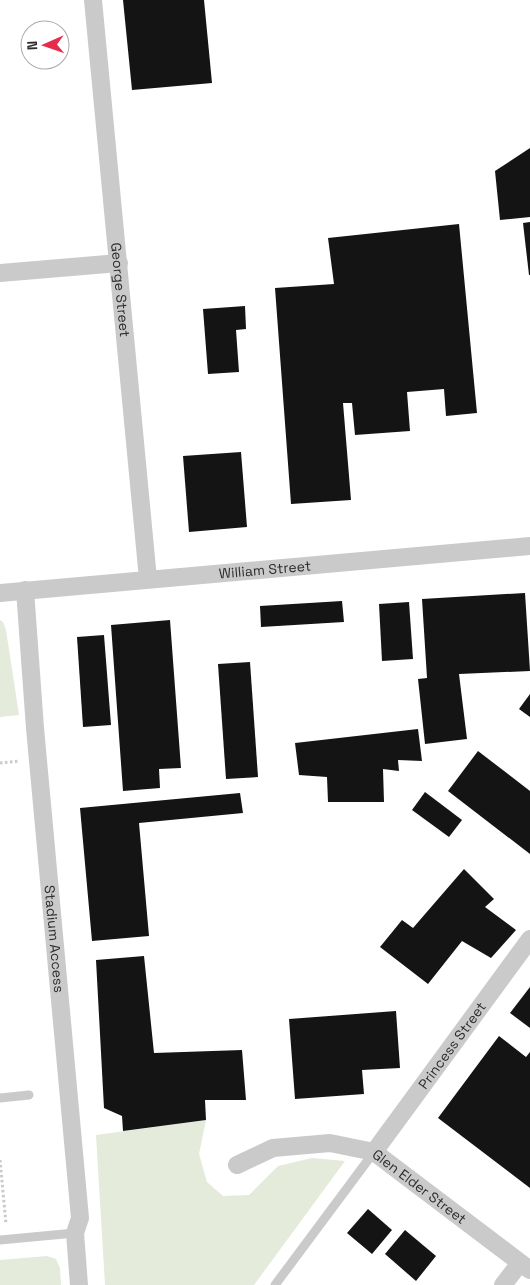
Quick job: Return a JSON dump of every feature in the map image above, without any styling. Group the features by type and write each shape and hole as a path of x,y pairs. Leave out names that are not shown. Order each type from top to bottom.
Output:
{"street":[{"name":"George Street","path":"93,0 148,579"},
{"path":"0,273 119,263"},
{"name":"William Street","path":"0,593 530,546"},
{"name":"Stadium Access","path":"25,590 36,736 80,1218 75,1233 79,1285"},
{"name":"Princess Street","path":"374,1152 530,939"},
{"name":"Glen Elder Street","path":"237,1164 273,1148 330,1143 374,1152 525,1266"},
{"path":"503,1285 525,1266"}],"lane":[{"path":"0,1098 29,1095"},
{"path":"275,1285 374,1152"},
{"path":"4,1239 75,1233"}],"path":[{"path":"0,1160 4,1239"}],"green space":[{"path":"0,620 3,622 6,630 19,715 0,717"},
{"path":"206,1120 199,1154 207,1182 223,1196 249,1195 278,1166 312,1158 345,1161 254,1285 105,1285 96,1135"},
{"path":"47,1256 56,1259 60,1268 61,1285 0,1285 0,1260"}],"building":[{"path":"123,0 204,0 212,83 132,90"},
{"path":"530,148 530,217 500,220 495,171"},
{"path":"530,222 530,275 529,275 523,223"},
{"path":"459,224 477,413 446,416 444,389 407,392 410,431 355,435 352,403 343,403 351,500 291,504 275,288 334,284 328,238"},
{"path":"245,306 246,329 236,330 239,372 208,374 203,309"},
{"path":"241,452 247,527 189,532 183,456"},
{"path":"525,593 530,671 459,674 467,739 425,744 418,679 427,678 422,599"},
{"path":"342,601 344,622 261,627 260,606"},
{"path":"409,602 413,659 382,661 379,604"},
{"path":"170,620 181,768 159,769 160,788 123,791 111,625"},
{"path":"104,635 111,725 83,727 77,637"},
{"path":"250,662 258,777 226,779 218,664"},
{"path":"530,694 530,717 519,709"},
{"path":"418,729 422,761 398,760 399,771 383,769 384,802 328,802 327,777 299,775 295,743"},
{"path":"478,751 530,791 530,854 448,791"},
{"path":"425,792 462,820 449,837 412,810"},
{"path":"240,793 243,813 139,823 149,936 92,941 80,808"},
{"path":"464,869 494,899 485,907 516,930 491,958 462,941 428,984 380,947 402,920 413,928"},
{"path":"144,956 154,1053 242,1050 246,1100 205,1100 206,1120 123,1131 122,1116 104,1108 96,960"},
{"path":"530,987 530,1028 510,1013"},
{"path":"396,1011 400,1068 362,1070 364,1094 295,1099 289,1019"},
{"path":"499,1036 526,1057 530,1052 530,1188 438,1118"},
{"path":"368,1209 392,1230 372,1254 347,1233"},
{"path":"405,1230 436,1256 416,1281 385,1254"}]}
